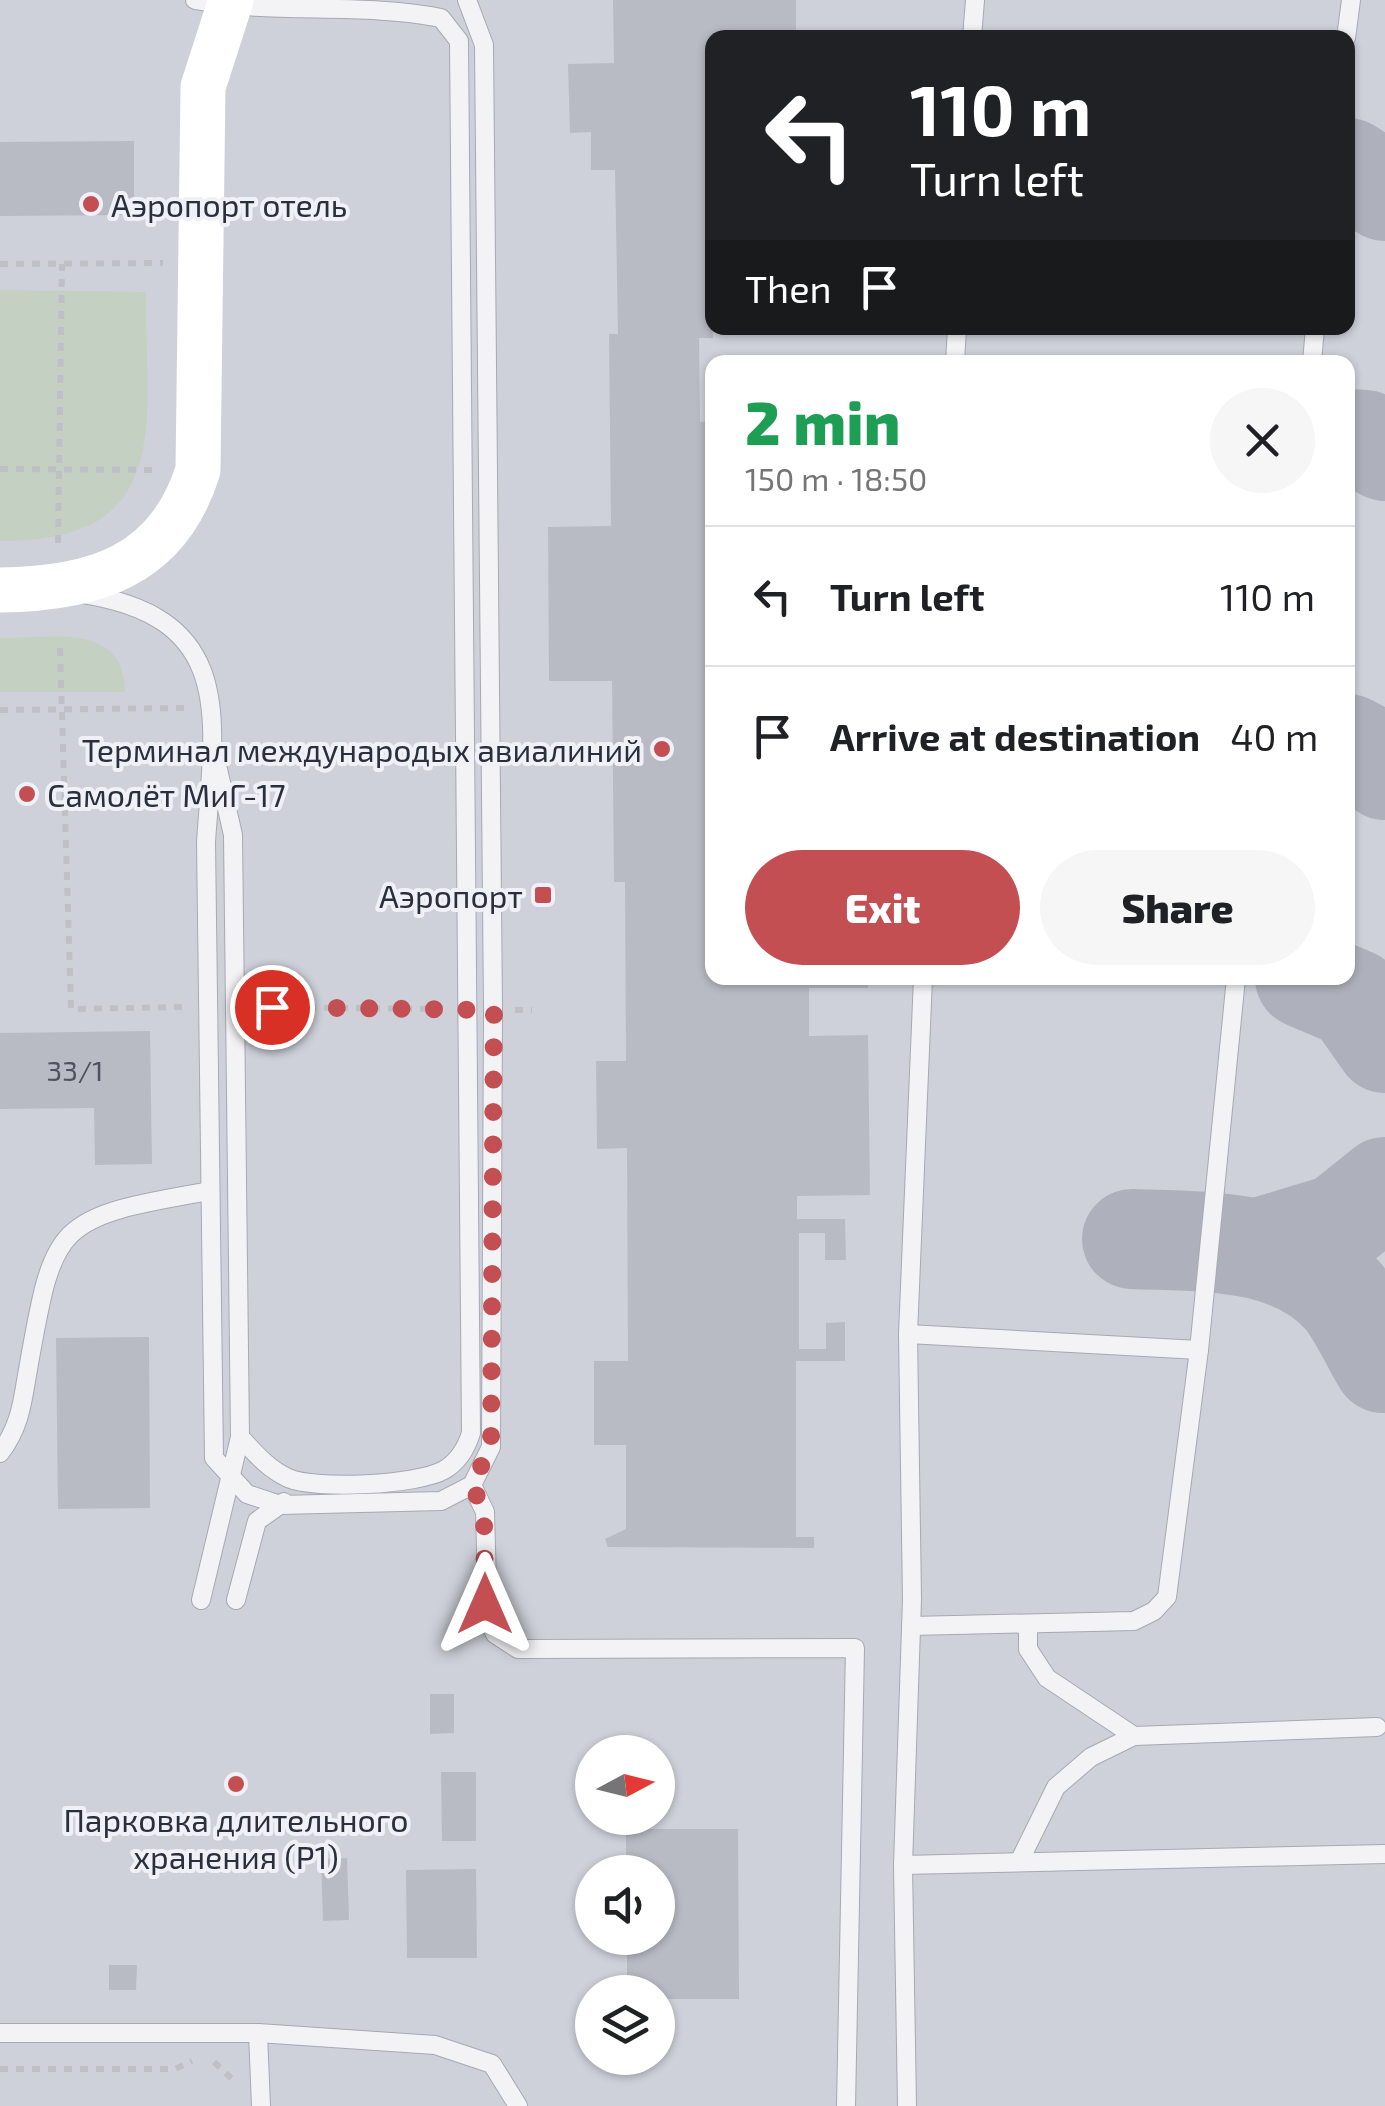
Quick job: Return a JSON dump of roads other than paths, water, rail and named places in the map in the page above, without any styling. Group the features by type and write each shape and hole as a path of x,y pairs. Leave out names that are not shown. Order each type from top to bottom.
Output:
{"main road":[{"path":"0,590 58,590 122,566 162,538 178,520 198,470 203,87 218,2"}],"lane":[{"path":"214,1458 247,1494 280,1505 441,1501 472,1485 491,1446 494,1010 484,46 467,0"},
{"path":"973,30 975,0"},
{"path":"1347,30 1350,0"},
{"path":"218,2 391,5 441,18 459,41 473,1336 468,1444 452,1465 428,1477 318,1486 290,1479 267,1466 240,1437"},
{"path":"58,590 116,601 171,628 196,651 208,684 212,745 206,842 210,1191 218,1520"},
{"path":"201,1600 240,1437 233,835 212,745"},
{"path":"907,2106 903,1865 911,1626 908,1334 923,985"},
{"path":"911,1626 1134,1621 1154,1611 1167,1598 1199,1350 1235,985"},
{"path":"0,1453 17,1431 45,1273 58,1246 81,1221 210,1191"},
{"path":"908,1334 1199,1350"},
{"path":"472,1485 484,1512 488,1620 494,1634 518,1650 855,1648 846,2106"},
{"path":"236,1600 257,1520 318,1486"},
{"path":"1028,1624 1028,1650 1047,1678 1134,1736"},
{"path":"1019,1862 1056,1787 1091,1757 1134,1736 1377,1727"},
{"path":"903,1865 1385,1854"},
{"path":"0,2033 258,2033 435,2046 492,2064 518,2106"},
{"path":"258,2033 261,2106"}],"place":[{"name":"Аэропорт отель","path":"91,204"},
{"name":"Терминал международых авиалиний","path":"662,749"},
{"name":"Самолёт МиГ-17","path":"27,794"},
{"name":"Аэропорт","path":"543,895"},
{"name":"Парковка длительного хранения (P1)","path":"236,1784"}]}
